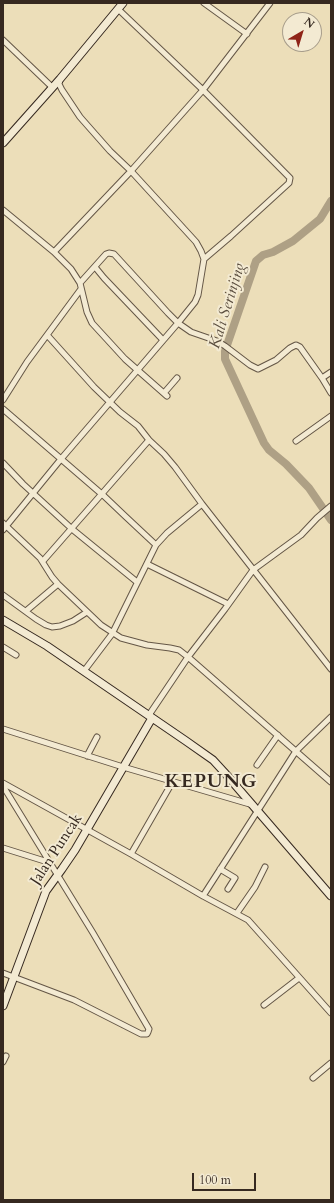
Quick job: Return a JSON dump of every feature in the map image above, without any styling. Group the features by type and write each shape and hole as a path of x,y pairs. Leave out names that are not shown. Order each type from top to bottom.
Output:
{"street":[{"path":"3,143 60,79 123,3"},
{"path":"204,3 247,34"},
{"path":"54,252 131,171 203,90 270,3"},
{"path":"118,9 203,90 288,176 290,180 289,183 204,259"},
{"path":"3,40 52,88"},
{"path":"60,79 59,84 62,90 80,117 196,242 202,251 204,259 196,299 178,323 109,402 34,493 4,526 42,561 58,584 112,634 133,642 179,650 186,659 276,737 331,782"},
{"path":"3,210 54,252 71,269 80,283 87,312 92,323 125,359 166,394 176,378"},
{"path":"80,283 108,252 114,254 178,323 191,332 217,341 233,351 250,365 258,369 276,360 290,348 296,346 300,348 331,393"},
{"path":"95,267 163,340"},
{"path":"3,400 28,362 81,289"},
{"path":"48,336 109,402 138,426 149,440 175,466 202,504 255,568 331,669"},
{"path":"322,378 331,372"},
{"path":"3,409 102,494 156,544"},
{"path":"296,441 331,416"},
{"path":"42,561 72,529 137,452 149,440"},
{"path":"3,463 72,529 137,582"},
{"path":"84,671 112,634 156,544 202,504"},
{"path":"150,716 186,659 255,568 300,535 331,506"},
{"path":"147,564 228,604"},
{"path":"26,611 58,584"},
{"path":"3,595 46,625 52,627 60,626 73,621 87,612"},
{"path":"3,620 36,639 84,671 212,760 256,807 331,896"},
{"path":"3,647 16,655"},
{"name":"Jalan Puncak","path":"3,1006 42,898 49,885 67,862 87,830 123,768 150,716"},
{"path":"203,896 256,807 295,753 331,717"},
{"path":"3,729 123,768 173,781 256,807"},
{"path":"86,756 97,737"},
{"path":"257,765 276,737"},
{"path":"131,854 173,781"},
{"path":"3,784 248,920 331,1014"},
{"path":"3,784 51,863 57,876 97,940 149,1029 148,1032 147,1034 142,1034 74,1000 3,974"},
{"path":"3,848 51,863"},
{"path":"237,913 255,886 265,867"},
{"path":"220,869 234,878 228,888"},
{"path":"264,1005 299,978"},
{"path":"3,1062 6,1056"},
{"path":"313,1078 331,1064"}],"waterway":[{"name":"Kali Serinjing","path":"331,201 320,219 293,241 273,252 263,255 256,261 225,351 225,359 264,443 269,450 286,464 309,488 331,520"}],"district":[{"name":"KEPUNG","path":"211,783"}]}
